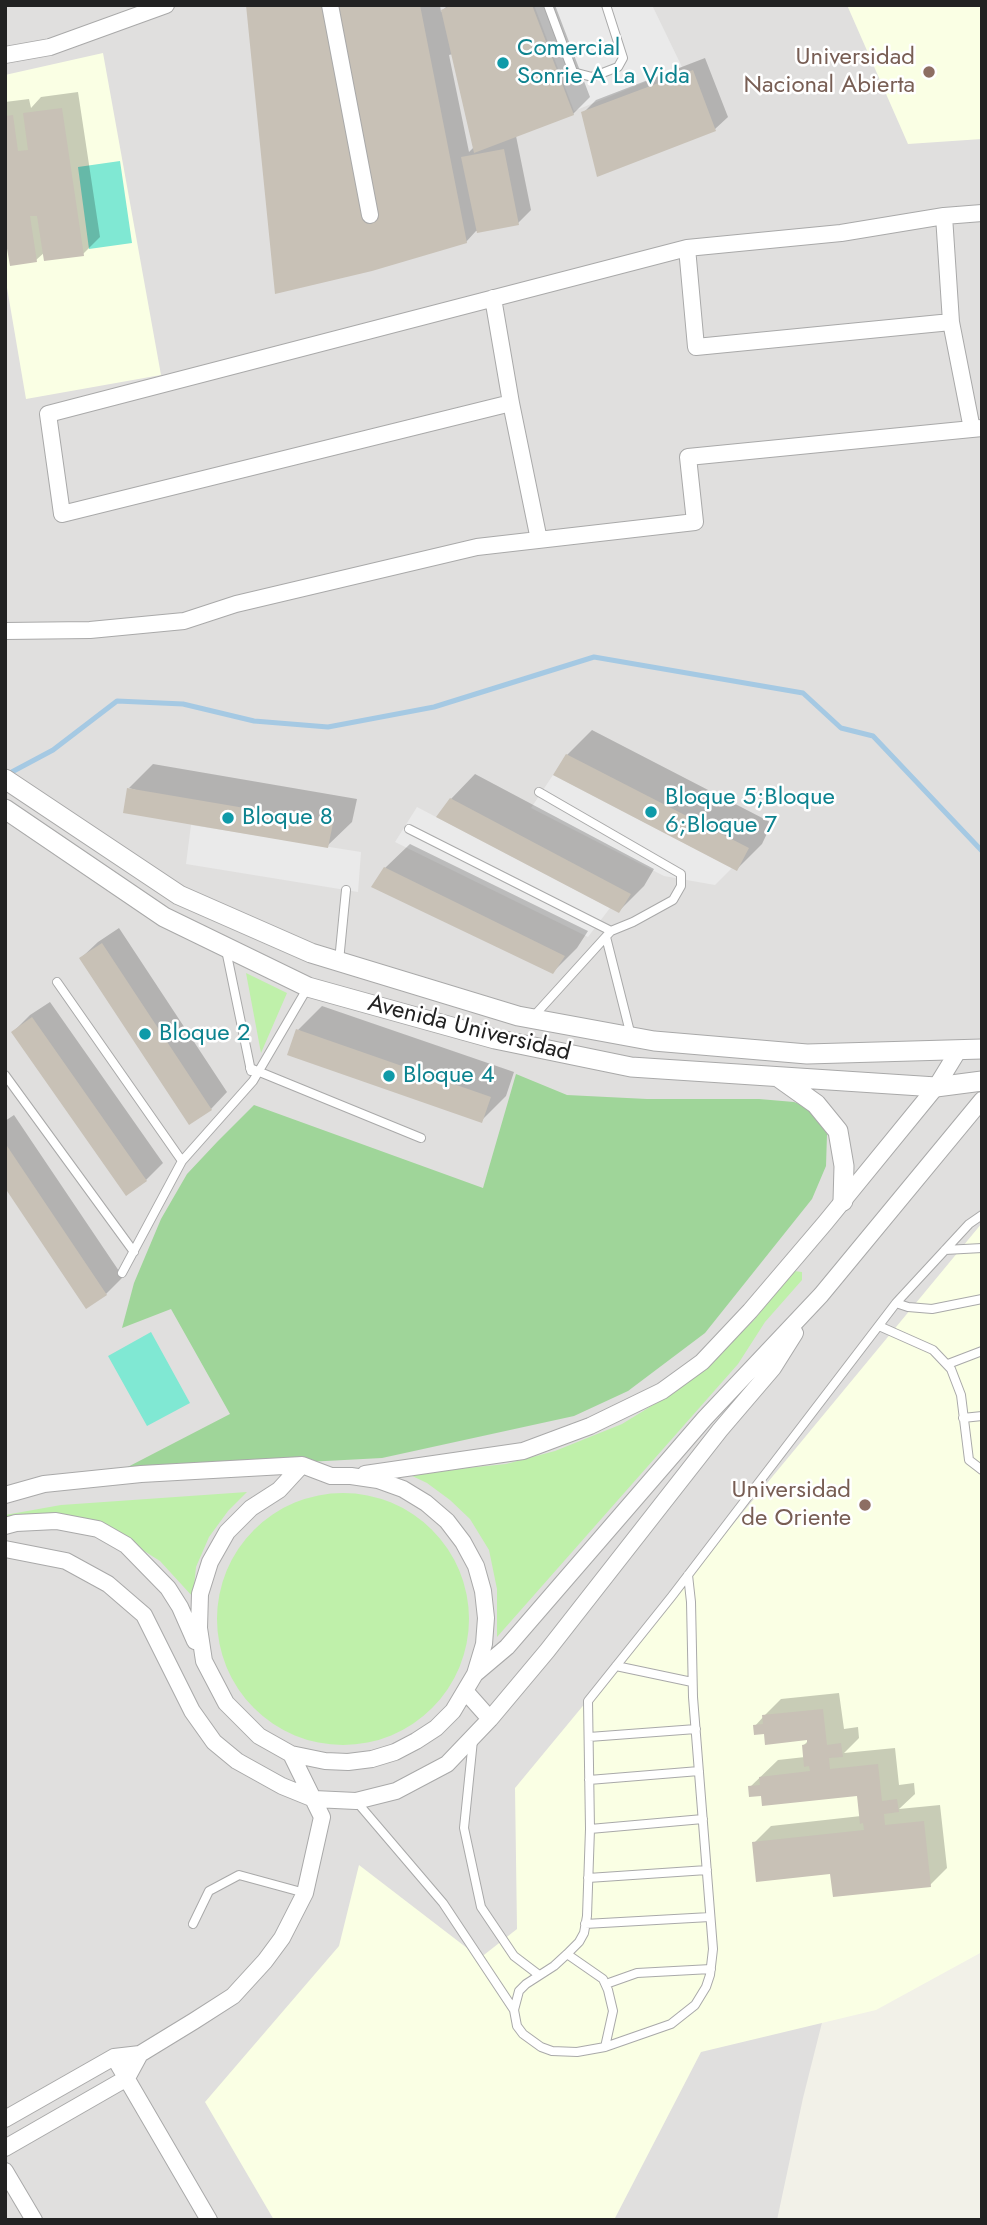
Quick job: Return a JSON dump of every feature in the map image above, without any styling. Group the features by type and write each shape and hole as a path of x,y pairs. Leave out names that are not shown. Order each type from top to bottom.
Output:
{"street":[{"path":"5,55 50,47 166,5"},
{"path":"330,5 370,215"},
{"path":"511,403 62,514 48,414 687,248 841,233 944,216 982,213"},
{"path":"5,631 90,630 184,621 236,604 477,547 695,522 688,457 977,428 951,323 944,216"},
{"path":"687,248 696,347 951,323"},
{"path":"493,298 539,540"},
{"name":"Avenida Universidad","path":"5,779 179,895 311,953 532,1018 654,1041 807,1054 982,1049"},
{"name":"Avenida Universidad","path":"5,808 164,917 308,987 495,1039 631,1067 936,1087 982,1081"},
{"path":"5,1495 44,1485 141,1474 302,1465 331,1476 351,1476 523,1451 590,1426 662,1391 702,1362 750,1311 843,1201 936,1087 958,1051"},
{"path":"777,1077 816,1104 838,1131 844,1166 843,1201"},
{"path":"475,1674 507,1647 705,1418 821,1295 982,1100"},
{"path":"5,1549 66,1561 108,1584 144,1615 192,1711 214,1742 237,1761 282,1786 314,1798 356,1801 396,1791 447,1764 490,1719 547,1651 720,1430 773,1368 821,1295"},
{"path":"204,1661 199,1628 200,1594 210,1562 227,1532 251,1508 279,1490 302,1465"},
{"path":"5,1526 56,1521 98,1530 127,1545 168,1588 180,1607 226,1703 259,1735 291,1754 325,1761 372,1759 395,1752 416,1741 436,1728 453,1711 467,1692 475,1674 484,1644 486,1618 483,1591 476,1566 447,1521 426,1503 403,1489 378,1480 351,1476"},
{"path":"467,1692 490,1719"},
{"path":"5,2119 114,2057 140,2054 233,1996 265,1961 282,1938 305,1893 322,1817 291,1754"},
{"path":"5,2148 127,2078 140,2054"},
{"path":"114,2057 209,2220"},
{"path":"5,2171 34,2220"}],"lane":[{"path":"548,5 573,72 585,77 598,76 618,67 622,62 623,54 606,5"},
{"path":"532,1018 608,934 674,900 681,886 681,874 539,792"},
{"path":"409,829 608,934 632,1037"},
{"path":"339,961 346,890"},
{"path":"122,1273 182,1161 253,1080 254,1070 225,947"},
{"path":"57,982 182,1161"},
{"path":"254,1070 308,987"},
{"path":"254,1070 421,1138"},
{"path":"5,1075 134,1252"},
{"path":"514,2010 519,1991 579,1942 586,1924 590,1829 588,1701 688,1576 878,1325 968,1224 982,1215"},
{"path":"944,1250 982,1248"},
{"path":"896,1303 932,1309 982,1299"},
{"path":"878,1325 933,1350 948,1364 959,1386 969,1460 982,1470"},
{"path":"948,1364 982,1351"},
{"path":"963,1418 982,1416"},
{"path":"356,1801 443,1903 514,2010 517,2025 523,2034 541,2047 577,2052 605,2047 671,2024 680,2018 701,1998 711,1969 707,1870 692,1682 688,1576"},
{"path":"616,1666 692,1682"},
{"path":"589,1737 696,1729"},
{"path":"474,1736 464,1828 481,1907 514,1956 539,1975"},
{"path":"589,1780 699,1771"},
{"path":"590,1829 703,1819"},
{"path":"588,1878 707,1870"},
{"path":"193,1924 209,1891 239,1875 305,1893"},
{"path":"586,1924 710,1917"},
{"path":"567,1954 606,1984 613,2011 605,2047"},
{"path":"606,1984 637,1973 711,1969"}],"shaded area":[{"path":"5,5 982,5 982,1946 835,1971 803,2098 777,2220 5,2220"},
{"path":"534,5 652,5 682,67 574,111"},
{"name":"Universidad Nacional Abierta","path":"847,5 982,5 982,139 908,144"},
{"path":"103,53 161,375 26,399 5,276 5,75"},
{"path":"120,161 132,243 89,249 78,167"},
{"path":"553,775 732,868 715,885 664,876 531,808"},
{"path":"417,807 610,908 588,937 395,842"},
{"path":"191,825 361,852 358,892 186,864"},
{"name":"Universidad de Oriente","path":"982,1223 982,1952 876,2010 701,2052 614,2220 274,2220 205,2102 339,1946 359,1865 480,1958 517,1929 515,1788"},
{"path":"151,1332 190,1403 147,1426 108,1356"}],"green space":[{"path":"246,973 287,993 261,1053"},
{"path":"516,1074 567,1095 794,1102 815,1110 827,1134 826,1166 812,1199 705,1333 628,1391 574,1416 382,1458 118,1472 230,1414 171,1309 122,1328 134,1283 161,1219 187,1174 254,1105 483,1188"},
{"path":"794,1271 802,1272 802,1280 765,1322 738,1364 497,1637 497,1589 489,1550 470,1519 450,1500 427,1483 408,1474 506,1464 555,1451 622,1424 671,1394 717,1357 754,1320"},
{"path":"247,1492 228,1511 209,1537 196,1567 193,1597 160,1561 133,1544 101,1530 5,1527 5,1515 61,1505"},
{"path":"343,1493 368,1496 391,1503 413,1514 432,1530 448,1549 459,1571 466,1594 469,1619 466,1644 459,1667 448,1689 432,1708 413,1724 391,1735 368,1742 343,1745 318,1742 295,1735 273,1724 254,1708 238,1689 227,1667 220,1644 217,1619 220,1594 227,1571 238,1549 254,1530 273,1514 295,1503 318,1496"}],"building":[{"path":"246,5 420,5 467,243 372,271 275,294"},
{"name":"Comercial Sonrie A La Vida","path":"452,5 532,5 574,115 474,153 441,10"},
{"path":"693,70 716,131 597,177 581,112"},
{"path":"62,108 84,256 44,261 37,216 30,216 37,262 10,266 5,237 5,116 13,115 18,151 28,150 23,113"},
{"path":"504,149 519,225 477,233 461,157"},
{"name":"Bloque 5;Bloque 6;Bloque 7","path":"566,754 749,848 737,871 553,775"},
{"name":"Bloque 8","path":"127,788 333,823 328,848 123,813"},
{"name":"Bloque 5;Bloque 6;Bloque 7","path":"450,798 631,894 619,913 436,817"},
{"path":"384,867 565,956 553,974 371,887"},
{"name":"Bloque 2","path":"102,943 212,1110 189,1125 79,958"},
{"path":"32,1017 147,1181 126,1196 11,1032"},
{"name":"Bloque 4","path":"296,1029 491,1097 482,1123 287,1055"},
{"path":"5,1143 107,1295 86,1309 5,1188"},
{"path":"823,1709 827,1745 841,1743 843,1757 829,1758 830,1769 878,1764 882,1801 897,1799 899,1812 884,1814 885,1825 924,1821 931,1887 833,1897 830,1874 756,1882 752,1842 864,1830 863,1823 860,1824 857,1796 762,1806 761,1796 749,1797 748,1786 760,1785 759,1777 810,1771 809,1766 804,1767 802,1745 807,1744 807,1740 765,1745 764,1734 754,1735 753,1725 763,1724 762,1715"}],"waterway":[{"path":"8,774 53,750 117,701 183,704 254,721 328,727 434,707 594,657 803,693 841,728 873,736 982,851"}],"place":[{"name":"Comercial Sonrie A La Vida","path":"503,63"},
{"name":"Universidad Nacional Abierta","path":"929,72"},
{"name":"Bloque 5;Bloque 6;Bloque 7","path":"651,812"},
{"name":"Bloque 8","path":"228,818"},
{"name":"Bloque 2","path":"145,1034"},
{"name":"Bloque 4","path":"389,1076"},
{"name":"Universidad de Oriente","path":"865,1505"}]}
